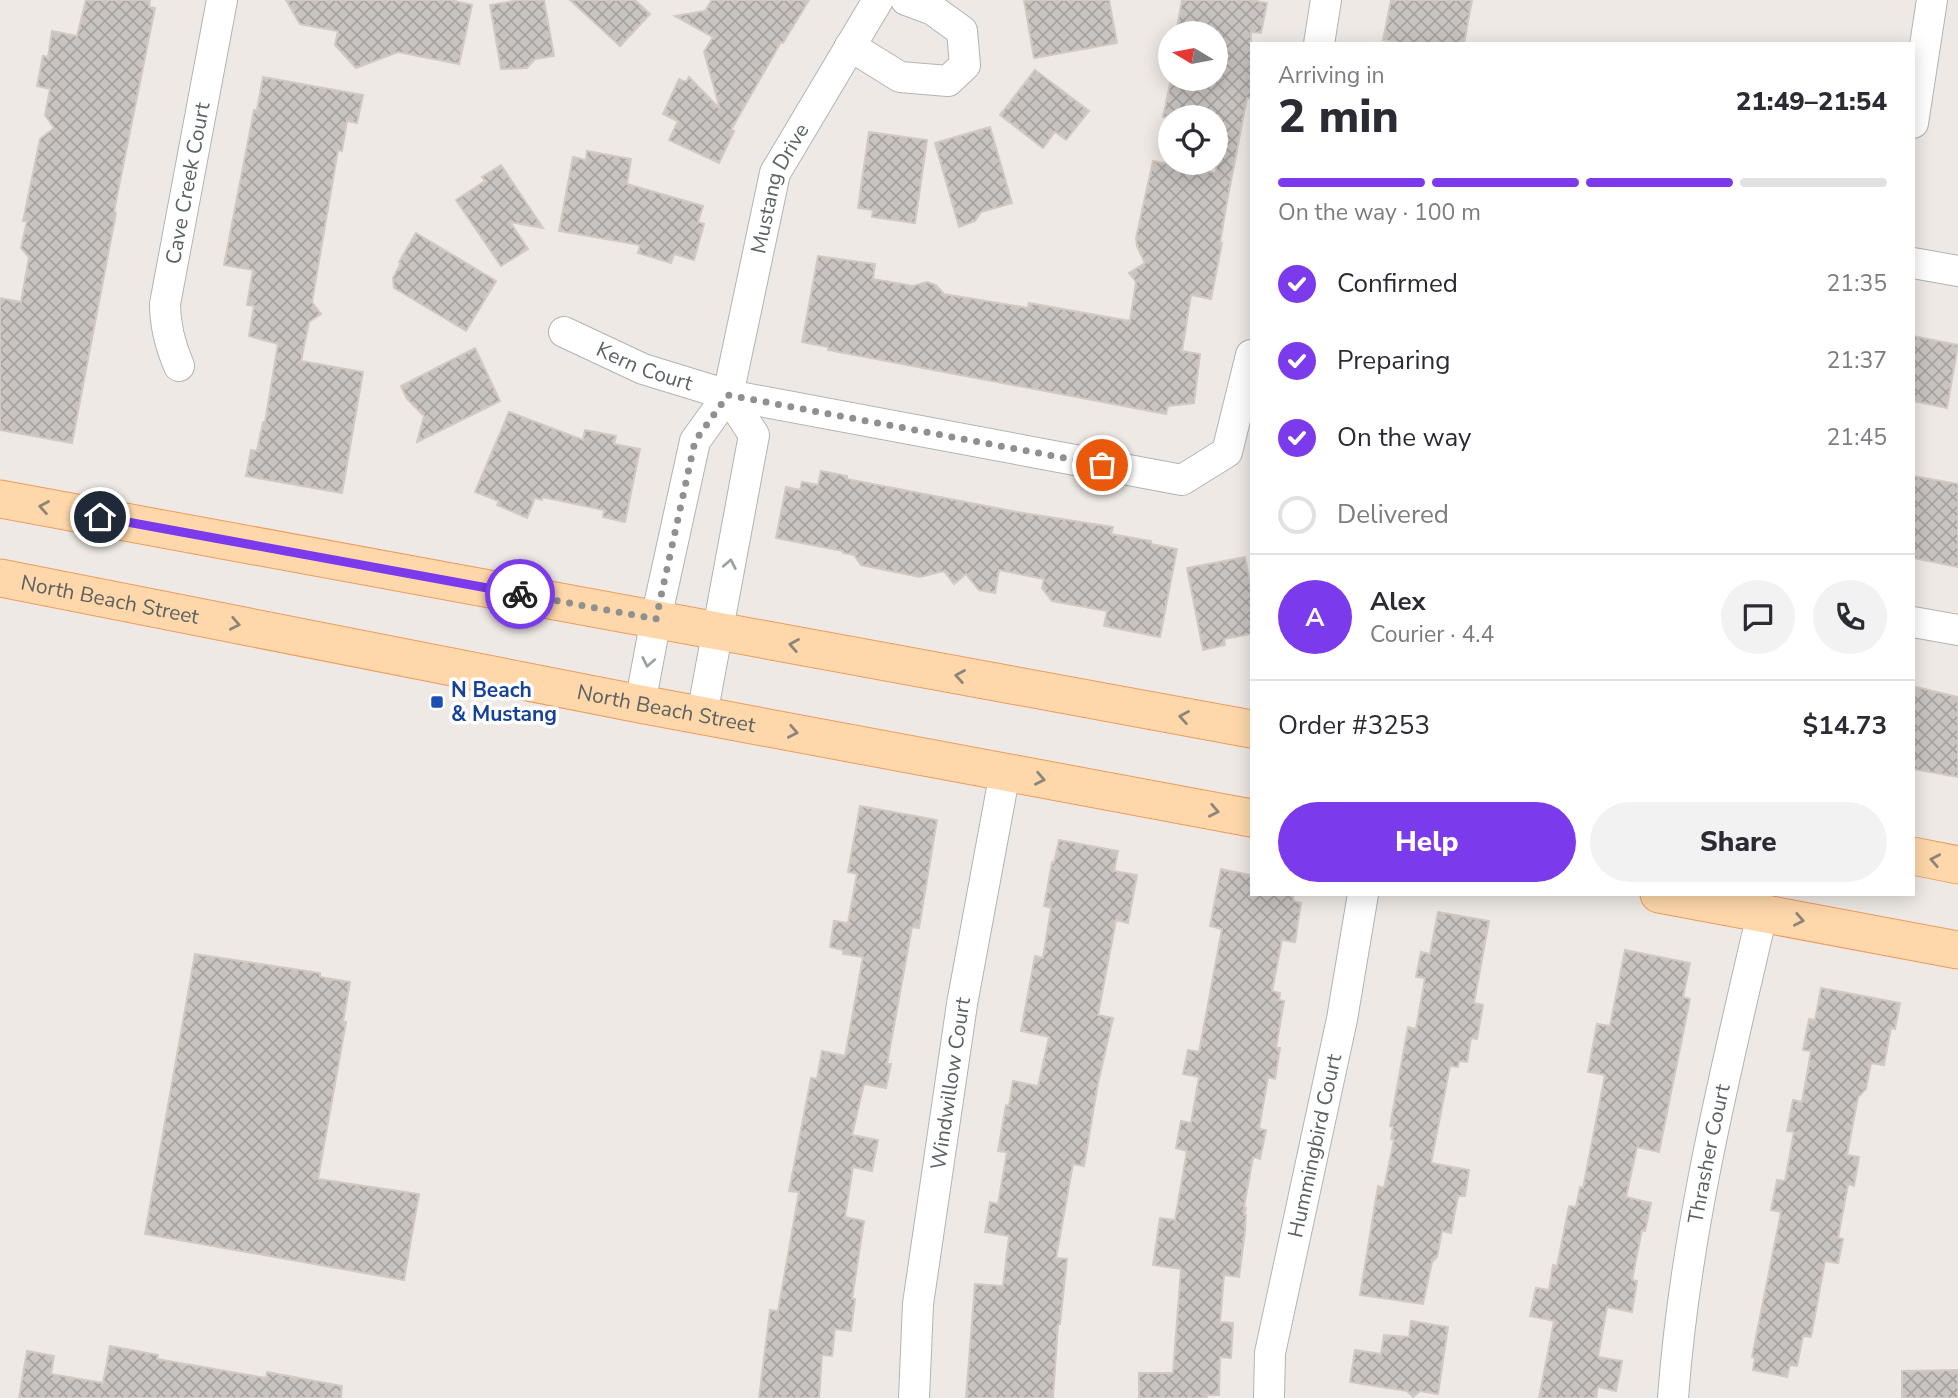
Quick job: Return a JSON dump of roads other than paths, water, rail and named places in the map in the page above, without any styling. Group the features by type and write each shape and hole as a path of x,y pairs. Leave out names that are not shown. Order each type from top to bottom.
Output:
{"main road":[{"path":"0,499 1250,729"},
{"name":"North Beach Street","path":"0,578 640,704 1250,818"},
{"path":"1915,856 1958,865"},
{"path":"1669,896 1958,950"}],"street":[{"name":"Cave Creek Court","path":"179,366 165,327 165,304 222,0"},
{"name":"Mustang Drive","path":"640,704 695,441 728,395 775,173 878,0"},
{"path":"850,46 901,77 948,81 965,65 962,31 933,10 906,0"},
{"path":"1319,42 1326,0"},
{"path":"1915,110 1932,0"},
{"path":"1915,263 1958,271"},
{"name":"Kern Court","path":"564,332 643,369 728,395 1182,480 1227,452 1250,359"},
{"path":"702,715 754,435 728,395"},
{"path":"1915,622 1958,630"},
{"name":"Windwillow Court","path":"914,1398 918,1304 962,1004 1005,772"},
{"name":"Hummingbird Court","path":"1269,1398 1270,1353 1342,1019 1363,896"},
{"name":"Thrasher Court","path":"1673,1398 1678,1328 1706,1161 1762,914"}],"place":[{"name":"N Beach & Mustang","path":"437,702"}]}
